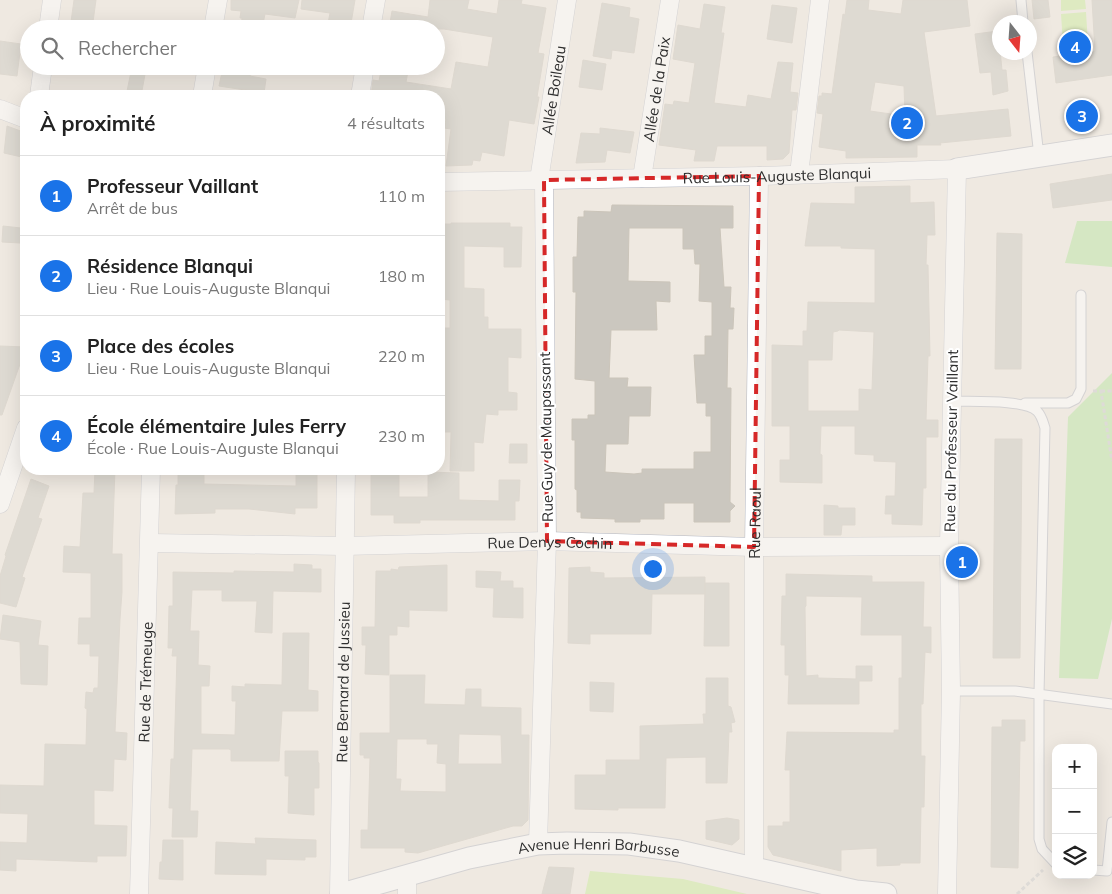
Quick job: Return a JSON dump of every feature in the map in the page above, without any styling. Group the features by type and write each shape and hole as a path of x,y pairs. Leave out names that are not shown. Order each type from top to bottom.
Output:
{"street":[{"path":"49,20 52,0"},
{"path":"215,20 218,0"},
{"path":"373,20 376,0"},
{"name":"Allée Boileau","path":"541,180 567,0"},
{"name":"Allée de la Paix","path":"642,178 670,0"},
{"path":"799,174 820,0"},
{"path":"40,90 42,75"},
{"path":"203,90 206,75"},
{"path":"361,90 363,75"},
{"path":"0,108 20,116"},
{"name":"Rue Louis-Auguste Blanqui","path":"445,182 759,176 956,169 1112,146"},
{"name":"Rue du Professeur Vaillant","path":"947,894 956,169"},
{"name":"Rue Raoul","path":"754,869 754,547 759,176"},
{"name":"Rue Guy de Maupassant","path":"538,844 547,542 541,180"},
{"path":"0,504 20,446"},
{"name":"Rue de Trémeuge","path":"139,894 151,475"},
{"name":"Rue Bernard de Jussieu","path":"340,894 346,475"},
{"name":"Rue Denys Cochin","path":"150,543 344,546 547,542 754,547 950,546"},
{"name":"Avenue Henri Barbusse","path":"340,894 407,884 469,858 538,844 629,844 679,851 859,893 886,894"}],"lane":[{"path":"1021,0 1023,15"},
{"path":"1028,60 1039,156"},
{"path":"952,401 1068,403 1076,399 1080,391 1080,295"},
{"path":"1018,403 1029,406 1037,412 1043,419 1045,428 1039,694 1039,839 1042,849 1052,860"},
{"path":"951,691 1015,691 1112,704"},
{"path":"1097,870 1107,871 1112,822"}],"path":[{"path":"1080,391 1112,391"},
{"path":"1101,391 1112,461"},
{"path":"1017,894 1052,864"}],"highlighted area":[{"path":"759,176 754,547 547,541 544,180"}],"green space":[{"path":"1061,0 1085,0 1086,9 1061,11"},
{"path":"1086,12 1088,44 1063,45 1061,14"},
{"path":"1077,221 1112,221 1112,267 1065,263"},
{"path":"1112,373 1112,619 1098,679 1059,678 1068,417"},
{"path":"590,871 683,879 747,894 585,894"}],"building":[{"path":"74,0 96,0 93,20 71,20"},
{"path":"231,0 299,0 295,18 265,14 264,20 242,20 240,18 241,11 231,10"},
{"path":"302,0 355,0 352,20 329,20 330,13 301,9"},
{"path":"430,0 469,0 467,9 497,14 499,0 522,0 521,4 546,8 538,53 544,54 534,124 509,120 504,156 482,152 480,161 473,160 472,165 446,166 451,129 445,128 445,90 372,90 373,80 379,81 380,75 407,75 406,82 451,89 456,62 488,67 493,37 445,29 445,20 390,20 392,11 428,17"},
{"path":"847,0 869,0 868,10 901,14 903,0 967,0 970,26 924,32 936,116 1008,109 1011,136 940,143 941,145 917,145 917,157 846,158 846,151 819,147 823,114 817,113 819,96 822,96 822,93 832,94 843,14 845,15","holes":["875,82 904,86 905,116 870,111"]},
{"path":"1032,0 1048,0 1050,17 1037,19 1037,15 1034,15"},
{"path":"1092,0 1112,0 1112,75 1056,83 1053,57 1095,51"},
{"path":"602,3 630,8 629,17 639,19 634,53 612,50 611,59 593,56"},
{"path":"704,4 725,7 721,33 724,33 714,103 746,107 748,95 771,99 778,62 793,63 790,92 798,93 796,110 792,110 789,153 783,159 767,160 767,146 717,146 714,161 694,161 696,150 659,145 665,104 673,105 674,101 689,103 695,63 673,59 678,25 700,29"},
{"path":"772,5 797,8 792,43 767,39"},
{"path":"992,32 992,60 1001,60 1002,70 1006,70 1008,91 993,95 991,72 980,73 975,34"},
{"path":"0,41 20,44 17,76 0,74"},
{"path":"583,60 606,64 602,90 579,87"},
{"path":"130,75 145,75 142,90 127,90"},
{"path":"221,75 250,75 266,79 264,90 245,90 219,86"},
{"path":"7,126 20,131 20,157 4,153"},
{"path":"600,128 634,132 630,153 607,150 605,162 576,163 581,133 600,134"},
{"path":"1112,174 1112,200 1053,208 1050,184"},
{"path":"910,186 910,203 934,202 935,235 927,235 926,265 928,265 930,356 928,356 926,420 938,420 938,437 926,437 926,488 923,488 922,525 892,524 892,514 885,514 886,496 895,496 896,462 874,461 874,455 855,454 855,426 821,426 822,483 780,482 780,460 790,460 790,426 772,426 772,345 803,346 803,331 807,331 808,302 875,303 875,249 841,248 841,246 805,246 811,203 855,204 855,187","holes":["839,330 874,332 872,390 859,389 859,411 808,411 808,360 832,360 833,332"]},
{"path":"612,205 733,206 733,228 720,228 724,287 731,287 730,308 734,308 733,329 728,329 727,388 731,388 730,502 735,506 730,511 730,522 694,522 694,503 664,503 664,519 640,519 640,522 615,522 615,519 581,518 581,512 577,512 575,440 572,440 572,419 588,419 588,415 595,415 595,381 575,379 576,292 573,292 573,257 577,257 578,217 584,217 584,211 611,212","holes":["629,228 683,228 683,249 694,249 695,264 700,264 699,301 712,302 712,336 705,336 705,355 694,355 697,403 706,403 706,416 711,416 711,452 694,452 694,469 642,469 642,473 634,474 605,472 606,444 628,444 629,416 650,416 651,387 627,387 628,378 609,378 611,330 657,330 656,301 670,302 670,282 628,281"]},
{"path":"510,223 510,227 522,227 521,267 504,267 504,247 464,246 464,288 484,289 484,317 488,317 488,329 521,329 521,358 508,357 508,392 517,393 517,410 498,410 498,415 486,414 483,443 474,442 474,471 450,471 451,432 445,432 445,328 450,328 450,300 445,300 445,224"},
{"path":"3,226 20,228 20,243 2,242"},
{"path":"997,233 1022,234 1021,369 995,369"},
{"path":"0,346 20,347 20,364 2,415 0,415"},
{"path":"995,439 1022,439 1020,658 993,658"},
{"path":"510,444 527,444 527,463 509,463"},
{"path":"459,473 459,500 499,501 499,480 520,480 519,501 515,501 515,520 420,520 420,523 394,523 394,515 371,515 371,475 399,475 399,497 428,497 428,475"},
{"path":"95,475 115,475 112,554 122,554 115,732 127,733 126,760 114,759 113,791 94,790 94,825 127,826 126,856 97,856 97,862 16,859 16,871 0,870 0,842 27,843 28,814 0,813 0,785 44,786 45,744 86,745 86,692 93,693 94,688 98,688 99,656 90,656 90,644 78,644 79,618 91,618 91,573 63,572 64,546 80,547 83,493 94,493"},
{"path":"178,475 204,475 204,484 296,486 296,475 317,475 317,508 295,508 295,514 249,509 215,509 215,513 175,514 176,485 178,485"},
{"path":"31,479 49,486 38,518 42,519 22,577 25,578 16,607 0,603 0,576 5,555"},
{"path":"824,505 838,506 838,508 855,508 855,525 842,525 841,535 824,535"},
{"path":"294,564 312,565 312,569 321,569 321,592 273,591 272,633 255,632 257,601 222,601 222,590 192,590 190,631 199,631 198,665 210,666 209,686 201,686 201,734 235,735 236,701 232,701 232,686 245,687 245,684 282,685 283,633 309,633 308,690 318,691 318,711 282,711 279,761 231,761 231,750 229,749 192,749 190,811 198,811 197,837 172,837 173,808 169,808 171,759 174,759 177,656 172,656 173,648 168,648 169,606 173,606 173,572 294,572"},
{"path":"447,565 447,611 409,610 409,627 397,626 397,635 389,635 389,675 365,674 366,645 362,645 362,627 375,627 376,571 398,570 399,567"},
{"path":"590,567 590,572 604,573 604,578 705,577 705,594 652,594 651,634 590,634 590,644 568,643 569,568"},
{"path":"476,571 501,572 500,581 513,581 513,588 523,588 523,618 493,617 494,588 476,587"},
{"path":"786,574 872,576 872,582 924,582 923,627 931,627 931,653 925,652 923,704 921,704 921,756 925,756 924,807 921,807 920,863 877,866 877,848 841,850 841,871 773,855 768,847 768,826 783,826 783,822 790,822 790,770 785,770 787,732 894,733 894,730 899,730 899,678 902,678 902,635 861,635 862,597 806,596 805,607 806,676 818,675 818,678 856,679 856,666 872,666 872,681 859,681 859,704 788,704 789,675 785,675 785,645 781,645 782,596 786,596"},
{"path":"705,583 729,583 729,646 704,646"},
{"path":"3,615 41,621 38,645 48,646 47,685 21,684 20,642 0,639"},
{"path":"390,675 425,675 424,704 465,705 466,689 481,689 481,707 521,708 521,735 529,735 528,820 522,826 513,826 418,853 405,852 405,848 361,848 361,830 368,830 370,758 364,758 364,755 360,755 360,733 390,733","holes":["459,734 501,735 502,764 458,764","397,739 427,739 427,744 438,744 437,763 446,764 446,792 400,791 401,779 396,779"]},
{"path":"706,678 728,678 728,706 731,707 735,722 731,723 732,732 729,732 727,783 706,783 706,757 666,758 665,808 575,809 575,775 606,775 606,760 640,760 640,726 704,724 703,714 706,714"},
{"path":"590,682 614,683 613,712 590,711"},
{"path":"1002,720 1025,720 1025,741 1020,741 1018,868 991,867 992,727 1002,727"},
{"path":"285,751 318,751 319,788 314,788 314,815 288,813 289,776 285,776"},
{"path":"727,818 739,820 739,839 732,845 706,839 706,821"},
{"path":"255,838 316,840 316,857 305,857 305,860 266,859 266,875 215,874 216,842 256,844"},
{"path":"163,840 183,840 183,880 159,879"},
{"path":"549,867 574,868 570,894 542,894"}],"place":[{"name":"École élémentaire Jules Ferry","path":"1075,47"},
{"name":"Place des écoles","path":"1082,116"},
{"name":"Résidence Blanqui","path":"907,123"},
{"name":"Professeur Vaillant","path":"962,562"}]}
